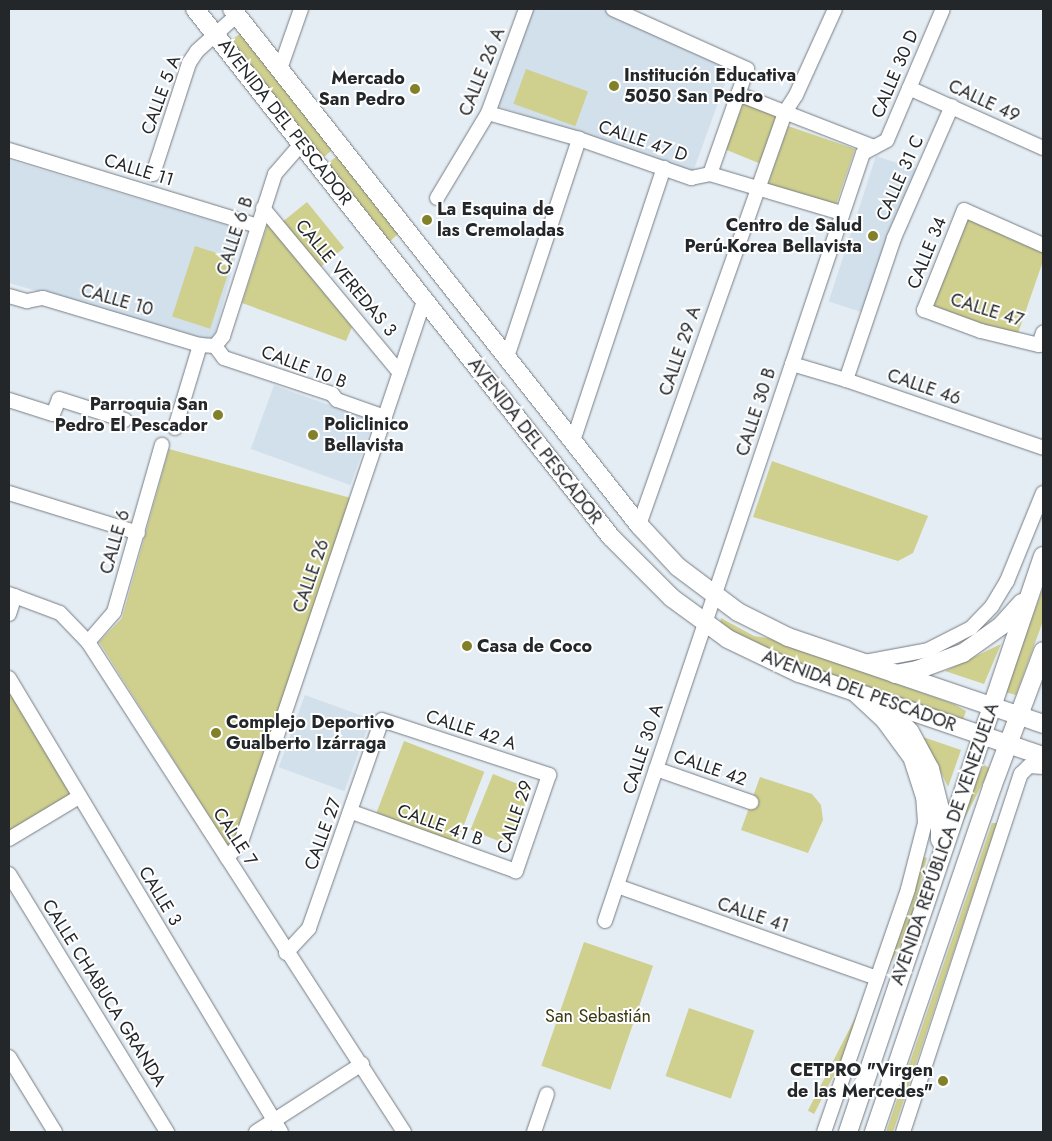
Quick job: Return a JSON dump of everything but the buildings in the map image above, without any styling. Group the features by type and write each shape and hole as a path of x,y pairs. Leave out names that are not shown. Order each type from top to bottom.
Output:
{"main road":[{"name":"AVENIDA DEL PESCADOR","path":"195,9 624,553 672,598 705,624 771,661 851,692 1043,756"},
{"name":"AVENIDA DEL PESCADOR","path":"235,12 639,525 678,567 715,596 765,627 859,663 1043,724"},
{"name":"AVENIDA REPÚBLICA DE VENEZUELA","path":"848,1132 990,707 1043,556"},
{"path":"892,674 924,668 963,653 1001,626 1029,592"},
{"name":"AVENIDA REPÚBLICA DE VENEZUELA","path":"874,1132 1008,744 1043,650"},
{"path":"880,702 910,732 930,769 940,816 936,869"}],"street":[{"path":"280,69 301,9"},
{"name":"CALLE 26 A","path":"437,198 488,113 526,9"},
{"path":"613,9 747,69 710,174 842,213"},
{"name":"CALLE 29 A","path":"639,525 756,189 785,112 796,95 835,9"},
{"name":"CALLE 30 D","path":"842,213 863,153 887,140 943,9"},
{"name":"CALLE 5 A","path":"153,174 189,63 235,12"},
{"name":"CALLE 49","path":"910,88 1043,148"},
{"path":"738,94 874,147"},
{"name":"CALLE 31 C","path":"846,380 894,238 952,106"},
{"name":"CALLE 47 D","path":"488,113 579,139 691,178 710,174"},
{"path":"507,357 579,139"},
{"name":"CALLE 6 B","path":"215,346 223,336 275,174 301,144"},
{"name":"CALLE 11","path":"9,150 258,226"},
{"path":"573,441 664,168"},
{"name":"CALLE VEREDAS 3","path":"264,208 400,373"},
{"name":"CALLE 34","path":"924,310 964,210 1043,246"},
{"name":"CALLE 30 B","path":"705,624 842,213"},
{"name":"CALLE 10","path":"9,296 27,302 43,298 200,345 215,346"},
{"name":"CALLE 26","path":"226,858 241,842 424,301"},
{"name":"CALLE 47","path":"924,310 981,331 1041,338"},
{"path":"175,428 200,345"},
{"name":"CALLE 10 B","path":"215,346 224,358 332,394 337,400 385,417"},
{"name":"CALLE 46","path":"792,364 846,380 1043,448"},
{"path":"9,400 53,414 59,399 125,420"},
{"name":"CALLE 6","path":"88,642 114,612 162,446"},
{"path":"9,493 138,533"},
{"path":"859,663 928,650 972,628 992,606 1008,581 1043,493"},
{"path":"9,614 12,595"},
{"name":"CALLE 7","path":"12,595 60,613 88,642 286,954 362,1064 404,1132"},
{"name":"CALLE 30 A","path":"605,921 705,624"},
{"name":"CALLE 3","path":"9,678 278,1127"},
{"path":"824,1132 919,855 925,823 923,797 913,765 900,740 851,692"},
{"name":"CALLE 42 A","path":"382,720 548,775"},
{"name":"CALLE 27","path":"286,954 309,928 352,812 382,720"},
{"path":"904,1132 1021,774 1028,766 1043,767"},
{"name":"CALLE 42","path":"656,769 751,802"},
{"name":"CALLE 29","path":"516,871 548,775"},
{"path":"9,839 79,797"},
{"name":"CALLE 41 B","path":"352,812 516,871"},
{"name":"CALLE CHABUCA GRANDA","path":"9,874 167,1132"},
{"name":"CALLE 41","path":"617,886 877,978"},
{"path":"9,1057 55,1132"},
{"path":"256,1132 278,1127 362,1064"},
{"path":"538,1131 547,1094"}],"shaded area":[{"name":"Institución Educativa 5050 San Pedro","path":"533,9 603,9 731,67 693,172 497,106"},
{"name":"Centro de Salud Perú-Korea Bellavista","path":"876,156 921,171 873,316 829,302"},
{"path":"9,160 243,230 213,341 9,283"},
{"name":"Policlinico Bellavista","path":"274,385 374,421 350,485 251,449"},
{"path":"305,695 371,719 344,791 279,767"}],"green space":[{"path":"240,34 333,149 323,158 231,40"},
{"path":"526,69 588,92 575,126 513,104"},
{"path":"744,102 778,116 759,163 725,149"},
{"path":"788,126 855,149 835,209 767,186"},
{"path":"337,156 399,233 388,243 327,164"},
{"path":"307,202 344,248 316,271 279,225"},
{"path":"965,218 1043,248 1043,261 1016,339 930,308"},
{"path":"268,223 352,327 346,341 242,303"},
{"path":"195,246 233,258 210,329 172,316"},
{"name":"Complejo Deportivo Gualberto Izárraga","path":"169,449 351,498 245,825 228,846 99,642 122,618"},
{"path":"772,461 928,516 913,553 898,561 753,517"},
{"path":"1043,588 1043,621 1016,695 1005,692"},
{"path":"721,618 754,636 768,638 954,704 966,711 963,720 790,661 737,635 720,623"},
{"path":"1001,644 984,684 945,671"},
{"path":"9,690 71,795 9,832"},
{"path":"923,737 961,750 948,787 937,764"},
{"path":"404,741 484,772 457,844 376,813"},
{"path":"984,765 990,768 814,1114 808,1111"},
{"path":"493,774 531,789 509,845 471,830"},
{"path":"760,777 812,794 821,805 823,820 808,853 741,830"},
{"path":"992,823 997,823 893,1132 886,1132"},
{"path":"923,857 927,858 859,1132 854,1132"},
{"name":"San Sebastián","path":"584,942 653,966 610,1090 541,1066"},
{"path":"689,1008 754,1030 731,1099 666,1076"}],"place":[{"name":"Institución Educativa 5050 San Pedro","path":"614,86"},
{"name":"Mercado San Pedro","path":"415,89"},
{"name":"La Esquina de las Cremoladas","path":"427,220"},
{"name":"Centro de Salud Perú-Korea Bellavista","path":"873,236"},
{"name":"Parroquia San Pedro El Pescador","path":"218,415"},
{"name":"Policlinico Bellavista","path":"313,435"},
{"name":"Casa de Coco","path":"467,646"},
{"name":"Complejo Deportivo Gualberto Izárraga","path":"216,733"},
{"name":"CETPRO \"Virgen de las Mercedes\"","path":"943,1081"}]}
